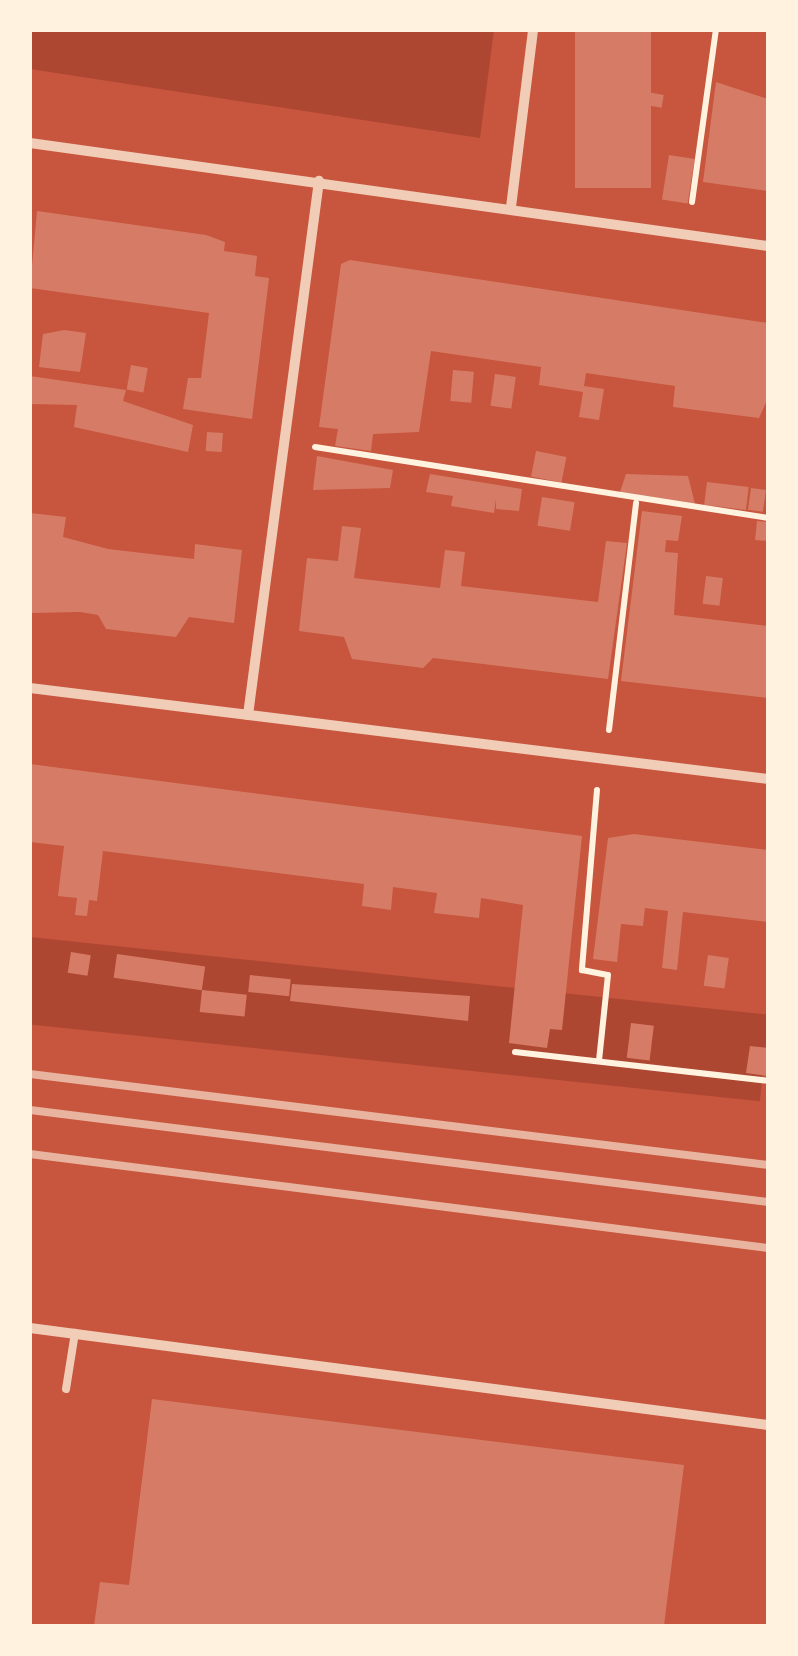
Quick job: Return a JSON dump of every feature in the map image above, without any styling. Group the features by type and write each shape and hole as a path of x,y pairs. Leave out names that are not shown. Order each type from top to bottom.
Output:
{"street":[{"path":"511,208 533,30"},
{"path":"30,142 768,246"},
{"path":"248,715 319,181"},
{"path":"30,688 768,779"},
{"path":"30,1328 768,1425"}],"lane":[{"path":"66,1389 75,1333"}],"path":[{"path":"688,234 716,30"},
{"path":"284,442 636,503 768,518"},
{"path":"599,1060 608,975 582,970 602,760 636,503"},
{"path":"514,1052 768,1080"}],"shaded area":[{"path":"30,30 494,30 480,138 30,69"},
{"path":"30,937 768,1015 760,1101 30,1024"}],"building":[{"path":"575,30 651,30 651,188 575,188"},
{"path":"716,82 768,99 768,191 703,182"},
{"path":"647,92 664,95 661,108 645,105"},
{"path":"669,155 695,159 688,204 662,199"},
{"path":"37,211 206,235 225,242 224,251 257,256 255,276 269,278 252,419 183,409 188,378 201,378 209,313 30,288"},
{"path":"350,260 768,323 768,398 759,418 673,407 675,386 586,373 584,386 604,389 599,420 579,417 583,392 539,385 541,367 431,351 419,432 373,434 371,451 335,446 338,429 319,427 341,264"},
{"path":"64,330 86,333 80,372 39,367 43,334"},
{"path":"131,365 148,368 143,393 127,390"},
{"path":"453,370 474,372 471,403 450,401"},
{"path":"495,374 516,377 511,409 491,406"},
{"path":"30,376 126,390 123,401 193,425 188,452 74,427 77,405 30,404"},
{"path":"207,432 223,433 222,452 206,451"},
{"path":"536,451 566,457 561,482 531,477"},
{"path":"317,456 393,470 390,488 313,490"},
{"path":"430,474 522,489 519,511 496,509 496,499 494,513 451,506 453,496 426,492"},
{"path":"626,474 688,476 695,504 619,495"},
{"path":"707,482 749,487 746,510 704,505"},
{"path":"751,488 766,490 763,512 748,510"},
{"path":"542,497 575,502 570,531 537,526"},
{"path":"642,511 682,516 678,541 666,540 665,552 678,553 674,615 768,626 768,698 621,681"},
{"path":"30,513 66,517 63,537 108,549 194,559 195,544 242,550 234,623 189,617 176,637 106,629 98,615 80,612 31,613"},
{"path":"757,521 768,522 768,541 755,540"},
{"path":"342,526 361,528 354,578 440,588 445,550 465,552 461,586 598,602 606,541 627,543 608,679 433,658 423,668 352,659 344,637 299,631 307,558 338,561"},
{"path":"706,576 723,578 719,606 703,604"},
{"path":"30,764 582,836 562,1030 550,1029 547,1048 509,1043 523,905 481,898 479,918 434,913 437,893 393,887 391,910 362,906 364,884 103,851 97,901 89,900 87,916 75,915 77,898 58,896 64,846 30,842"},
{"path":"634,834 768,850 768,922 683,912 677,970 662,968 668,911 645,908 643,926 621,924 617,962 593,959 608,838"},
{"path":"71,952 91,955 87,976 68,973"},
{"path":"117,954 205,966 202,990 114,978"},
{"path":"708,955 729,958 724,989 704,986"},
{"path":"250,975 291,979 289,996 248,992"},
{"path":"292,984 470,996 468,1021 290,1001"},
{"path":"202,990 247,995 244,1017 200,1012"},
{"path":"631,1023 654,1026 650,1061 627,1058"},
{"path":"750,1046 768,1048 768,1076 746,1073"},
{"path":"152,1399 684,1465 664,1626 94,1626 100,1582 129,1585"}],"railway":[{"path":"30,1074 768,1165"},
{"path":"30,1110 768,1202"},
{"path":"30,1154 768,1248"}]}
